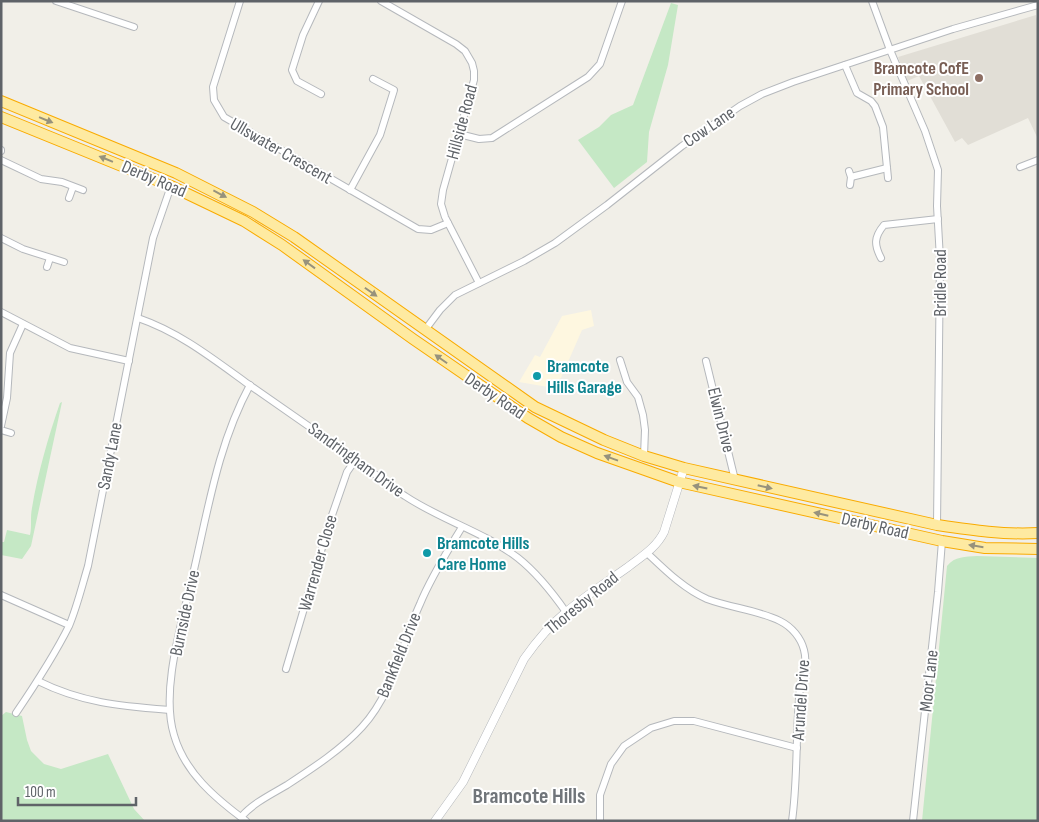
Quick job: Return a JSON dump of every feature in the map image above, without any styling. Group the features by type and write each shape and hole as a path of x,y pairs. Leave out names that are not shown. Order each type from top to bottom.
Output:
{"highway":[{"name":"Derby Road","path":"1,101 176,173 236,203 294,237 534,407 581,431 644,456 735,480 937,524 978,531 1018,534 1038,533"},
{"name":"Derby Road","path":"1,117 204,200 244,221 282,245 413,339 528,418 597,453 680,482 942,541 985,548 1038,550"}],"street":[{"path":"56,1 134,27"},
{"name":"Ullswater Crescent","path":"240,1 213,87 214,100 224,117 230,123 418,229 423,231 431,230 448,223"},
{"path":"319,1 303,35 292,70 297,81 321,94"},
{"path":"459,134 479,138 492,138 588,77 600,64 622,1"},
{"name":"Bridle Road","path":"872,1 890,50 935,156 938,170 940,259 937,524"},
{"name":"Hillside Road","path":"386,2 465,51 474,71 474,80 441,198 442,210 479,283"},
{"name":"Cow Lane","path":"424,330 449,300 555,243 682,146 740,106 776,88 953,29 1038,5"},
{"path":"845,65 857,93 875,106 884,128 888,178"},
{"path":"350,190 380,135 394,90 373,79"},
{"path":"1,160 41,179 62,182 83,190"},
{"path":"1020,168 1038,160"},
{"path":"850,185 850,174 887,168"},
{"name":"Sandy Lane","path":"16,712 38,681 69,625 80,598 153,238 171,186"},
{"path":"69,198 73,187"},
{"path":"881,258 876,249 875,242 879,231 884,225 938,219"},
{"path":"1,238 23,249 64,262"},
{"path":"47,267 50,258"},
{"path":"1,312 70,348 129,361"},
{"name":"Sandringham Drive","path":"138,318 157,324 192,344 356,459 404,496 517,557 549,589 566,612"},
{"path":"1,426 7,398 9,356 14,340 23,324"},
{"path":"1,354 9,356"},
{"path":"620,360 627,382 638,397 643,415 645,430 644,456"},
{"name":"Elwin Drive","path":"706,361 735,480"},
{"name":"Burnside Drive","path":"244,819 216,798 190,768 178,748 169,710 176,654 218,466 238,410 250,386"},
{"path":"1,430 11,433"},
{"name":"Warrender Close","path":"286,669 330,520 347,472 356,459"},
{"name":"Thoresby Road","path":"435,821 463,782 524,659 545,631 566,612 647,553 656,544 664,532 684,468"},
{"name":"Bankfield Drive","path":"244,819 251,808 299,777 362,728 379,706 390,683 420,603 462,528"},
{"name":"Moor Lane","path":"913,821 942,541"},
{"name":"Arundel Drive","path":"647,553 680,584 707,598 773,618 789,627 796,634 804,649 806,667 802,675 792,821"},
{"path":"1,595 69,625"},
{"path":"38,681 61,692 86,700 169,710"},
{"path":"600,821 600,794 611,764 624,746 642,733 657,726 674,721 694,721 797,748"}],"shaded area":[{"name":"Bramcote CofE Primary School","path":"1036,15 1038,23 1038,139 1028,118 968,145 962,138 955,142 919,76 907,81 898,57"},
{"path":"591,310 594,326 582,330 561,378 548,387 519,382 535,355 540,357 562,316"}],"green space":[{"path":"671,3 678,5 668,65 649,132 647,162 614,188 578,140 599,127 611,115 633,105"},
{"path":"62,402 31,546 22,559 1,555 1,542 4,542 7,530 30,535 31,511 40,468 60,403"},
{"path":"977,556 1038,558 1038,821 922,821 947,566 957,559"},
{"path":"6,712 22,716 31,751 44,764 61,769 108,754 134,809 145,821 1,821 1,716"}],"place":[{"name":"Bramcote CofE Primary School","path":"979,78"},
{"name":"Bramcote Hills Garage","path":"537,376"},
{"name":"Bramcote Hills Care Home","path":"427,553"}],"district":[{"name":"Bramcote Hills","path":"529,796"}]}
